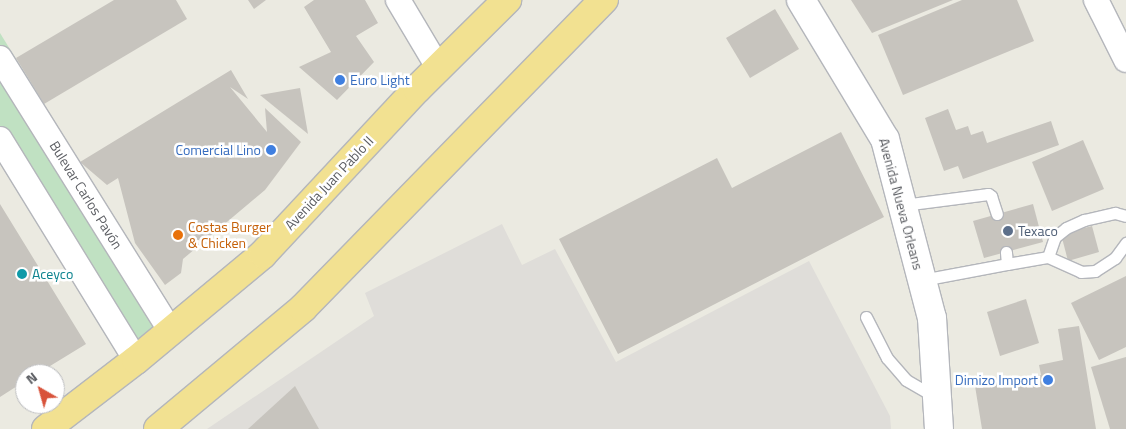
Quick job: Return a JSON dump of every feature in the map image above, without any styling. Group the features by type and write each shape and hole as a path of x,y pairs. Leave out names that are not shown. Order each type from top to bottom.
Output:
{"highway":[{"name":"Avenida Juan Pablo II","path":"46,429 171,332 263,254 438,67 507,0"},
{"path":"163,427 303,308 604,0"}],"street":[{"path":"398,0 438,67"},
{"name":"Avenida Nueva Orleans","path":"802,0 886,139 932,318 939,429"},
{"path":"1096,0 1126,60"},
{"name":"Bulevar Carlos Pavón","path":"0,58 171,332"},
{"path":"0,139 136,360"}],"lane":[{"path":"903,205 988,194 991,196 997,214"},
{"path":"1048,257 1055,237 1066,228 1084,220 1115,213 1126,216"},
{"path":"922,280 1006,258 1048,257 1081,272 1095,271 1115,258 1126,243"},
{"path":"866,317 887,358 906,380 937,398"}],"shaded area":[{"path":"502,224 522,265 555,249 616,362 809,261 890,416 891,429 207,429 374,316 365,293"}],"green space":[{"path":"0,33 178,322 129,370 0,161"}],"building":[{"path":"114,0 176,0 187,19 44,104 16,58"},
{"path":"248,0 266,0 254,9"},
{"path":"314,0 365,0 378,23 356,36 374,62 337,100 299,67 331,52 304,7"},
{"path":"851,0 953,0 872,33"},
{"path":"962,0 1017,0 1034,41 903,95 878,35"},
{"path":"775,9 799,49 750,78 726,38"},
{"path":"231,70 248,99 230,87 267,132 265,108 301,142 265,190 183,259 181,273 165,285 135,243 118,178 107,185 80,162"},
{"path":"300,88 308,134 260,95"},
{"path":"948,109 956,130 968,126 971,135 983,131 987,143 1051,121 1059,145 963,179 958,166 944,171 925,118"},
{"path":"841,132 884,217 618,354 559,239 717,158 732,188"},
{"path":"1083,140 1104,189 1052,211 1032,162"},
{"name":"Aceyco","path":"0,204 86,344 53,364 15,364 15,387 0,397"},
{"name":"Texaco","path":"1033,204 1043,242 984,258 973,221"},
{"name":"Texaco","path":"1092,226 1099,252 1068,261 1061,234"},
{"path":"1126,276 1126,347 1099,360 1071,303"},
{"path":"1026,299 1039,343 1000,356 987,312"},
{"name":"Dimizo Import","path":"1079,326 1096,429 982,429 975,386 1041,375 1039,365 1063,360 1058,329"},
{"path":"1126,357 1126,429 1110,429 1091,367"},
{"path":"295,386 319,429 248,429"}],"place":[{"name":"Euro Light","path":"340,80"},
{"name":"Comercial Lino","path":"271,150"},
{"name":"Texaco","path":"1008,231"},
{"name":"Costas Burger & Chicken","path":"178,235"},
{"name":"Aceyco","path":"22,274"},
{"name":"Dimizo Import","path":"1048,380"}]}
